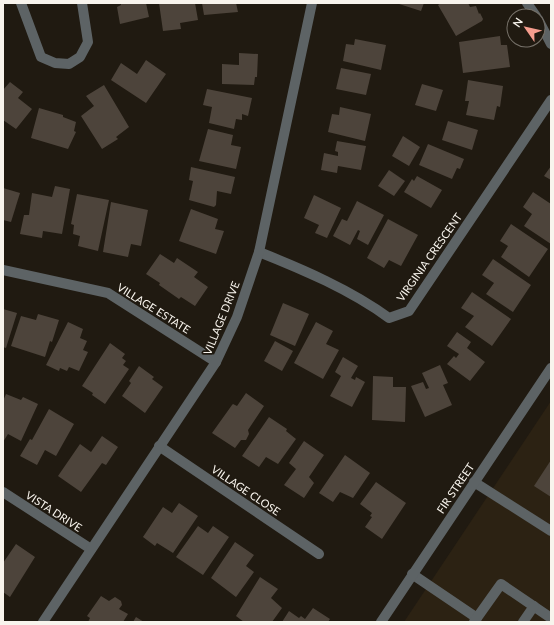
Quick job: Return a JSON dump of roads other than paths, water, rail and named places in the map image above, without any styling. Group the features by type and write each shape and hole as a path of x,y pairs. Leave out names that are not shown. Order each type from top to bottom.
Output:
{"street":[{"path":"21,3 41,57 56,63 69,64 80,57 88,42 82,3"},
{"name":"VILLAGE DRIVE","path":"43,622 216,362 237,317 259,252 312,3"},
{"path":"546,34 551,44"},
{"name":"VIRGINIA CRESCENT","path":"259,252 287,263 369,304 389,318 409,311 551,100"},
{"name":"VILLAGE ESTATE","path":"3,270 108,293 216,362"},
{"name":"FIR STREET","path":"381,622 551,368"},
{"name":"VILLAGE CLOSE","path":"159,446 319,554"},
{"path":"474,482 551,531"},
{"name":"VISTA DRIVE","path":"3,492 91,549"},
{"path":"412,574 476,620 501,584 551,618"},
{"path":"524,622 534,606"}]}
